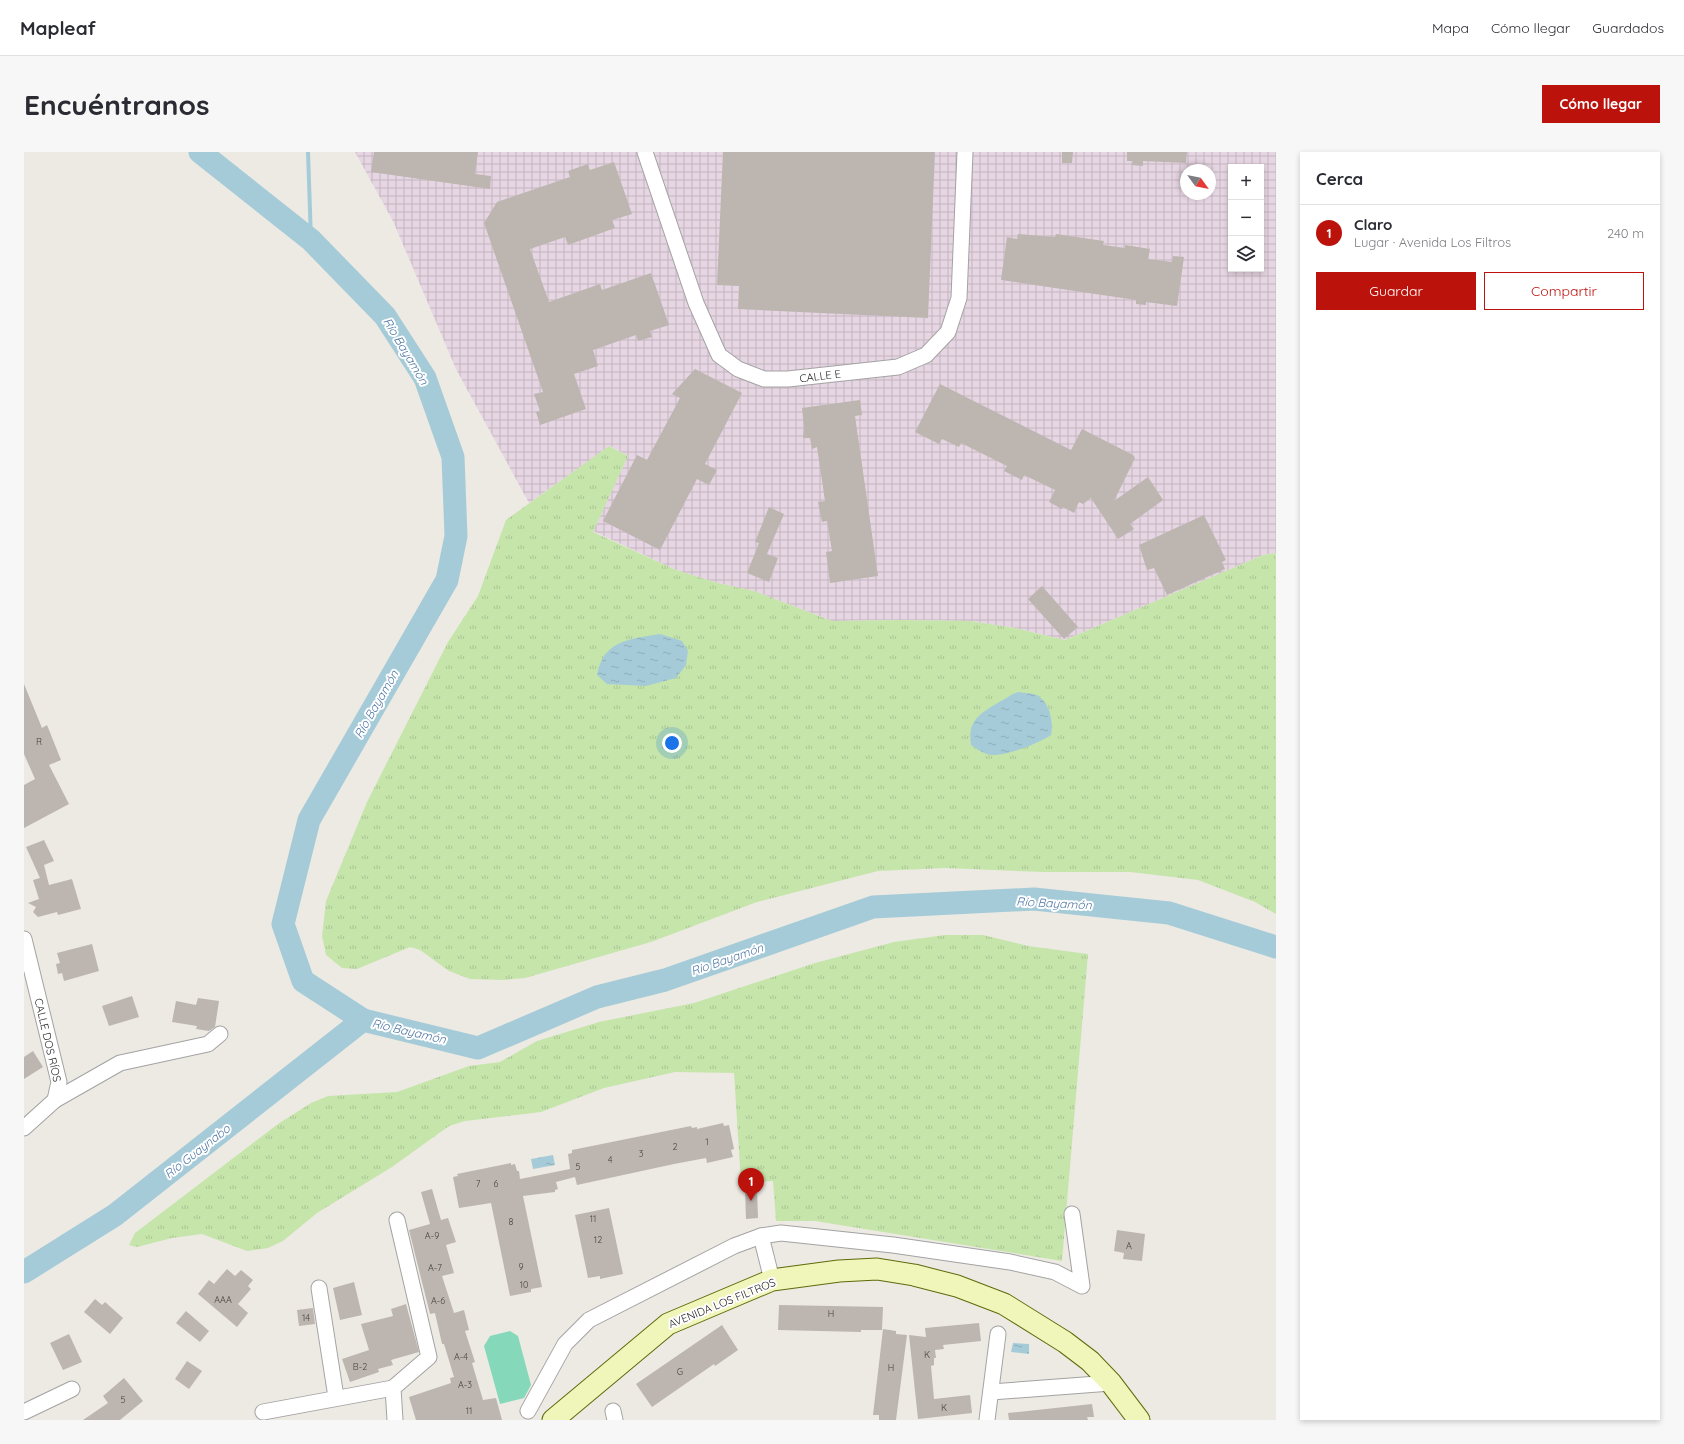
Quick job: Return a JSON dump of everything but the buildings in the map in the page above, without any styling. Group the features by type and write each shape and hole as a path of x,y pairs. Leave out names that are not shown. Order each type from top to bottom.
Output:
{"main road":[{"name":"AVENIDA LOS FILTROS","path":"552,1420 668,1324 772,1280 839,1271 877,1269 914,1275 957,1286 1004,1304 1065,1342 1090,1362 1111,1383 1139,1420"}],"street":[{"name":"CALLE E","path":"645,152 696,303 719,355 738,369 764,379 788,380 898,367 926,355 948,332 960,298 965,152"},
{"name":"CALLE DOS RÍOS","path":"24,939 60,1082 55,1100"},
{"path":"24,1128 55,1100 120,1063 208,1044 220,1034"},
{"path":"528,1411 565,1344 589,1320 734,1246 761,1236 781,1233 893,1245 1010,1262 1055,1272 1082,1286 1072,1214"},
{"path":"264,1412 336,1397 393,1388 429,1357 397,1220"},
{"path":"761,1236 772,1280"},
{"path":"319,1288 336,1397"},
{"path":"988,1420 998,1334"},
{"path":"991,1392 1111,1383"},
{"path":"393,1388 395,1420"},
{"path":"24,1412 72,1389"}],"shaded area":[{"path":"355,152 1276,152 1276,553 1263,555 1065,640 1015,628 970,621 832,621 754,591 718,583 676,570 593,531 628,456 610,446 529,503 456,369 393,221"}],"green space":[{"path":"609,446 628,456 593,532 676,570 718,583 754,591 832,621 970,621 1015,628 1065,640 1263,555 1276,553 1276,914 1255,902 1198,880 1130,872 1043,872 945,868 878,871 757,902 651,942 525,978 504,980 470,979 449,971 420,950 410,947 357,969 342,968 326,955 322,936 326,901 367,802 448,642 478,596 506,520"},
{"path":"945,935 983,935 1028,946 1088,954 1062,1261 815,1221 776,1221 773,1181 741,1183 734,1073 675,1072 604,1088 541,1112 465,1121 449,1126 392,1167 317,1213 283,1241 268,1248 247,1251 202,1234 172,1238 137,1247 129,1245 135,1233 278,1124 311,1103 328,1096 397,1092 469,1066 500,1062 537,1041 599,1022 694,1003 815,963 894,942"},
{"path":"510,1331 518,1336 531,1385 524,1398 500,1404 484,1346 490,1336"}],"water":[{"path":"660,634 682,641 688,651 686,665 676,678 646,686 607,684 597,675 600,663 612,648 628,640"},
{"path":"1018,692 1034,694 1047,705 1052,723 1051,735 1029,746 1010,752 993,755 987,754 971,745 971,729 976,719 992,706"},
{"path":"553,1155 555,1165 533,1169 531,1159"},
{"path":"1013,1343 1029,1344 1029,1354 1011,1352"}],"waterway":[{"name":"Río Bayamón","path":"200,152 311,240 385,316 425,378 453,457 456,536 447,580 309,820 283,924 303,981 363,1020 478,1048 597,997 665,980 873,907 1034,899 1169,913 1276,947"},
{"path":"308,152 311,240"},
{"name":"Río Guaynabo","path":"24,1272 115,1215 363,1020"}],"place":[{"name":"Claro","path":"751,1201"}]}
